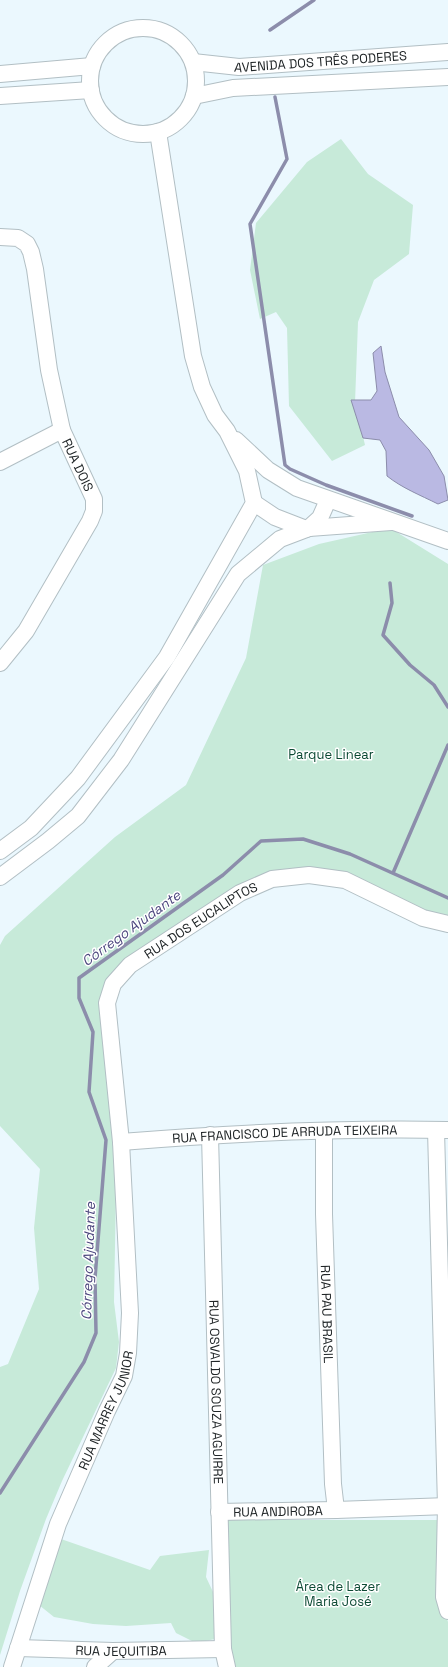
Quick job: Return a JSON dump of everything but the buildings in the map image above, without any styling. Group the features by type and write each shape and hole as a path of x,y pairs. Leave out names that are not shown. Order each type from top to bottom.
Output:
{"street":[{"path":"141,28 157,30 172,37 184,48 193,62 196,79 194,96 186,112 174,124 158,132 141,134 123,130 108,121 97,107 91,90 90,78 92,66 99,51 110,39 125,31 141,28"},
{"name":"AVENIDA DOS TRÊS PODERES","path":"193,62 239,67 448,52"},
{"path":"0,74 92,66"},
{"name":"AVENIDA DOS TRÊS PODERES","path":"194,96 233,88 448,77"},
{"path":"0,96 91,90"},
{"path":"158,132 193,356 202,387 215,415 227,431 268,470 284,481 328,500 448,541"},
{"name":"RUA DOIS","path":"0,237 18,238 26,244 31,252 36,269 49,370 62,430 94,499 94,511 26,631 0,663"},
{"path":"0,462 62,430"},
{"path":"0,851 31,828 83,772 167,657 254,503 247,471 227,431"},
{"path":"308,528 320,518 328,500"},
{"path":"254,503 275,517 308,528"},
{"path":"0,877 48,842 78,816 121,760 238,574 280,539 308,528 391,522"},
{"name":"RUA DOS EUCALIPTOS","path":"121,1142 107,1003 113,984 130,965 240,893 272,879 309,874 345,880 424,918 448,924"},
{"path":"442,1130 447,1506 444,1597 448,1612"},
{"name":"RUA FRANCISCO DE ARRUDA TEIXEIRA","path":"121,1142 210,1135 324,1131 442,1130"},
{"name":"RUA PAU BRASIL","path":"324,1131 324,1221 336,1504"},
{"name":"RUA OSVALDO SOUZA AGUIRRE","path":"210,1135 223,1649 227,1667"},
{"name":"RUA MARREY JUNIOR","path":"12,1667 58,1524 107,1411 124,1376 128,1353 130,1313 121,1142"},
{"name":"RUA ANDIROBA","path":"219,1512 336,1504 447,1506"},
{"name":"RUA JEQUITIBA","path":"18,1648 113,1651 223,1649"},
{"path":"95,1667 113,1651"}],"green space":[{"path":"341,139 368,174 413,205 409,254 374,280 358,322 355,403 365,445 332,461 289,406 287,328 276,312 260,319 250,270 256,223 307,162"},
{"name":"Parque Linear","path":"390,528 448,564 448,920 425,914 347,876 273,875 112,982 117,1136 114,1302 119,1342 116,1368 62,1481 46,1519 20,1591 0,1655 0,1367 8,1364 39,1289 34,1228 40,1169 0,1126 0,945 5,936 115,837 186,785 246,658 263,565 319,544"},
{"name":"Área de Lazer Maria José","path":"227,1520 437,1520 441,1600 448,1622 448,1667 228,1667"},
{"path":"61,1539 150,1570 160,1556 209,1550 206,1577 220,1607 215,1639 196,1643 176,1633 171,1623 126,1626 93,1624 54,1617 39,1605"}],"water":[{"path":"381,346 385,372 399,417 429,450 444,476 448,500 438,504 405,488 387,476 386,451 380,440 363,438 351,400 371,400 377,391 373,353"}],"waterway":[{"path":"270,30 314,0"},
{"path":"275,97 287,159 250,224 285,465 290,469 326,485 412,516"},
{"path":"390,583 392,603 383,635 410,665 434,685 448,707"},
{"path":"393,873 448,745"},
{"name":"Córrego Ajudante","path":"0,1493 84,1362 96,1333 95,1278 106,1140 89,1092 93,1032 79,998 79,978 223,875 261,841 303,839 350,854 448,898"}]}
